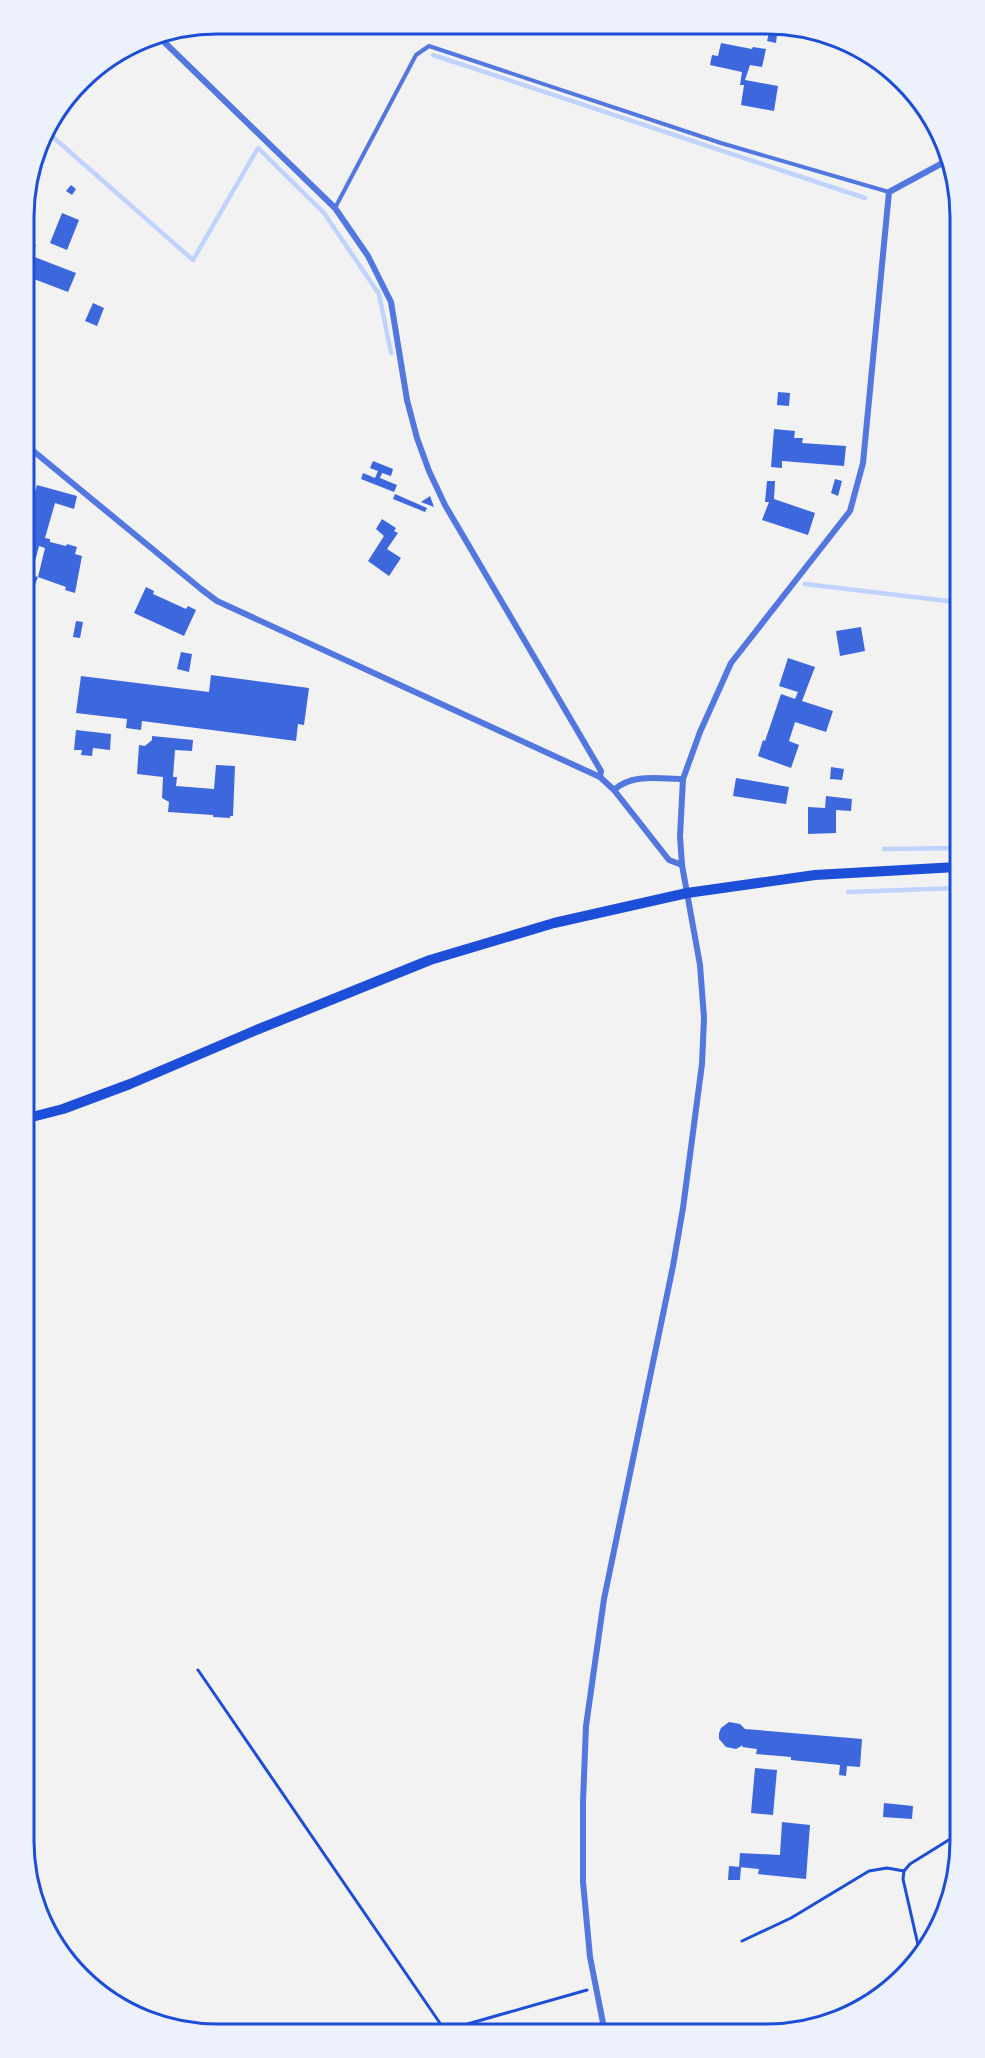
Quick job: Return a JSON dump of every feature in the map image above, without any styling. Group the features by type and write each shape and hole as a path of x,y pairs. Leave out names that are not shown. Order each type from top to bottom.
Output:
{"main road":[{"path":"34,1116 130,1084 430,960 554,923 687,893 815,875 950,867"}],"street":[{"path":"165,43 335,208 368,256 391,302 407,400 429,471 445,505 601,771 600,777"},
{"path":"603,2024 590,1957 583,1882 586,1726 604,1599 673,1266 702,1064 704,1018 700,965 682,865 680,836 683,779 700,732 731,663 850,511 863,463 889,192 942,163"},
{"path":"35,453 217,601 600,777 614,790 669,860 682,865"},
{"path":"614,790 620,784 639,778 683,779"}],"lane":[{"path":"335,208 416,55 429,46 721,143 889,192"}],"path":[{"path":"198,1670 441,2024"},
{"path":"918,1944 903,1879 904,1871 910,1863 950,1839"},
{"path":"742,1941 791,1918 869,1871 887,1868 904,1871"},
{"path":"468,2024 596,1988"}],"building":[{"path":"769,34 777,35 776,43 767,41"},
{"path":"721,43 752,49 753,47 766,49 762,67 750,65 745,80 778,86 774,111 741,105 744,85 740,85 742,72 710,65 712,55 718,56"},
{"path":"71,185 76,189 72,195 66,191"},
{"path":"62,213 79,220 67,250 50,243"},
{"path":"35,257 76,273 68,292 35,279"},
{"path":"93,303 104,308 97,326 85,321"},
{"path":"778,392 790,393 789,406 777,405"},
{"path":"774,429 795,431 794,438 803,438 802,443 846,446 844,466 782,461 782,468 771,467"},
{"path":"373,461 393,469 391,476 382,473 380,478 397,485 394,492 361,479 363,473 375,478 378,471 370,468"},
{"path":"835,479 842,481 838,496 831,493"},
{"path":"767,481 775,481 774,499 815,513 808,535 762,520 769,502 765,502"},
{"path":"37,485 77,496 74,509 55,503 45,538 50,539 50,542 77,547 75,554 82,556 75,593 65,590 66,587 38,577 45,548 39,546 35,562 35,493"},
{"path":"395,494 427,508 425,512 393,499"},
{"path":"430,496 434,507 421,502"},
{"path":"382,519 396,528 394,531 398,533 387,549 401,558 389,576 368,561 384,536 376,529"},
{"path":"146,587 154,591 153,594 186,609 188,606 196,610 184,636 134,613"},
{"path":"76,621 83,622 80,638 73,637"},
{"path":"861,627 865,651 840,656 836,631"},
{"path":"181,652 192,654 189,672 177,669"},
{"path":"788,658 815,667 802,701 833,711 826,732 795,722 789,741 799,745 791,768 758,756 781,694 795,699 798,692 779,686"},
{"path":"211,675 309,688 304,725 298,724 296,741 142,721 141,730 126,728 127,719 76,713 81,676 209,692"},
{"path":"76,730 111,734 110,750 93,748 92,756 81,755 82,750 74,750"},
{"path":"152,736 193,740 192,751 175,750 173,777 177,777 176,786 214,789 216,765 235,766 233,816 230,818 213,817 213,815 168,812 169,802 162,798 163,777 137,774 139,745 145,746 152,740"},
{"path":"831,767 844,769 842,780 830,779"},
{"path":"736,778 789,787 786,804 733,796"},
{"path":"826,796 852,799 851,811 836,810 836,833 808,834 808,807 825,808"},
{"path":"729,1722 740,1724 745,1729 862,1739 860,1767 847,1766 846,1776 839,1775 840,1765 756,1754 757,1749 742,1747 743,1745 736,1749 726,1747 719,1739 719,1733 721,1728"},
{"path":"755,1768 777,1770 773,1815 751,1813"},
{"path":"884,1803 913,1806 912,1819 883,1817"},
{"path":"782,1822 810,1825 806,1879 758,1874 759,1869 739,1867 740,1853 780,1855"},
{"path":"729,1866 741,1867 740,1880 728,1880"}],"waterway":[{"path":"433,55 865,198"},
{"path":"53,137 193,260 258,148 324,213 379,294 391,353"},
{"path":"805,584 950,601"},
{"path":"884,849 950,848"},
{"path":"848,892 950,888"}]}
